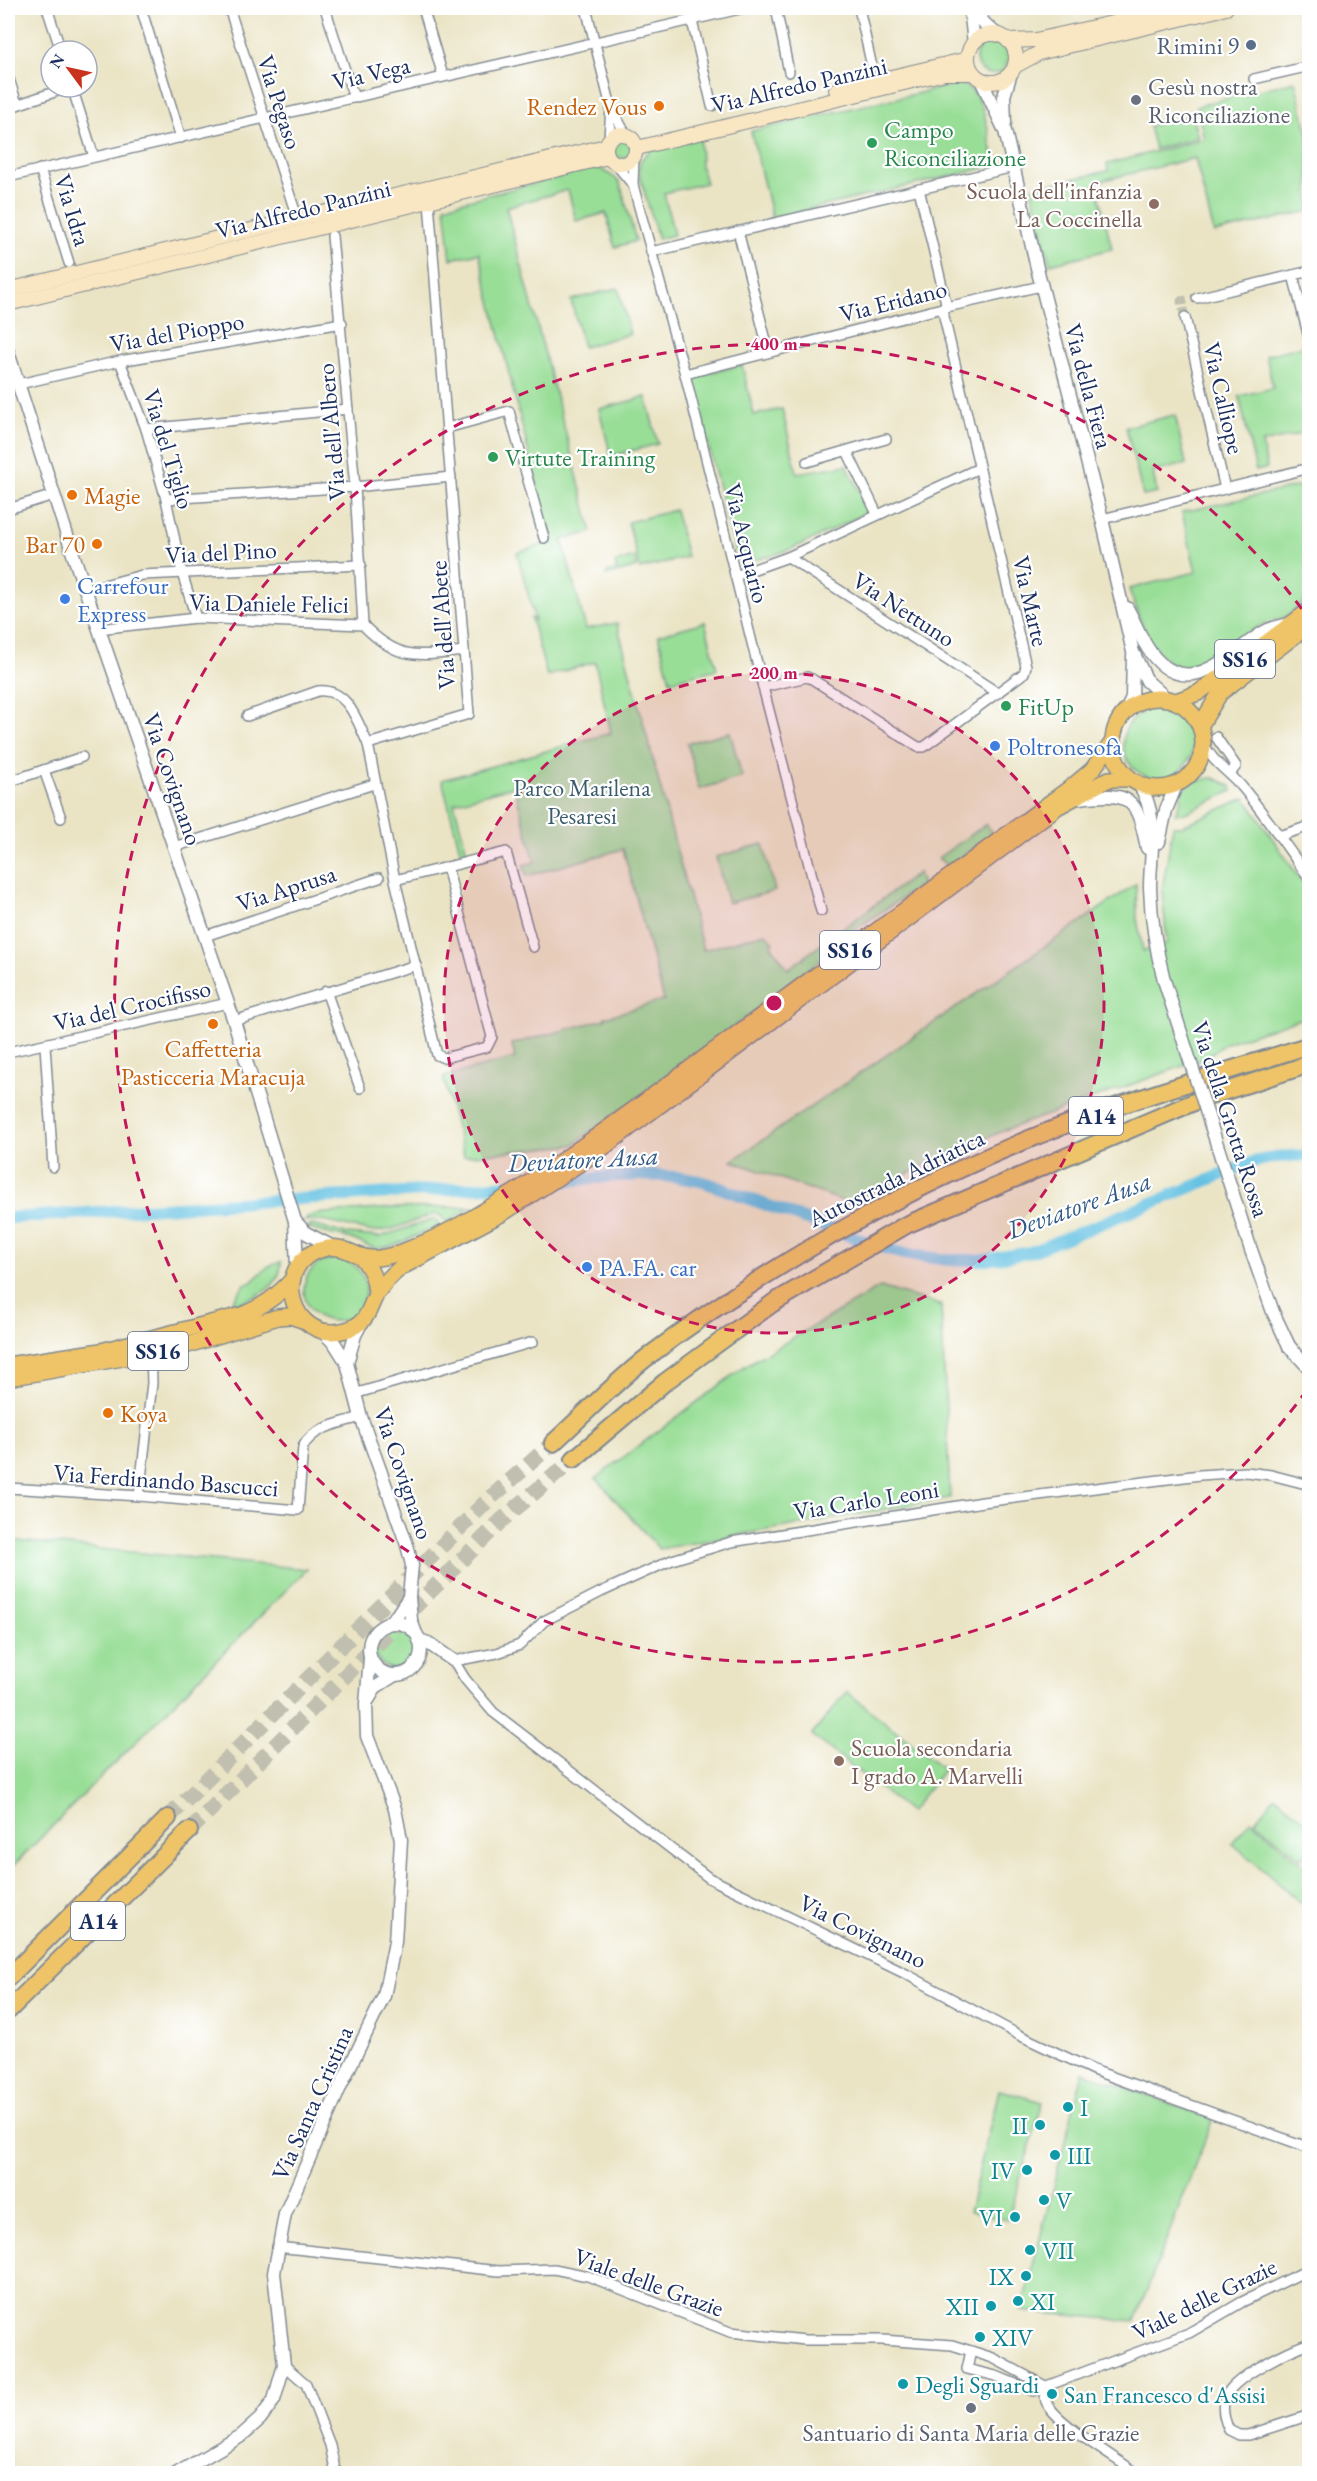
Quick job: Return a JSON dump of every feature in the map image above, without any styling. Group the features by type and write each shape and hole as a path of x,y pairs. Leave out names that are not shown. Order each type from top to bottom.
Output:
{"highway":[{"name":"Autostrada Adriatica","path":"553,1443 648,1357 757,1279 802,1251 889,1203 1039,1135 1310,1045"},
{"name":"Autostrada Adriatica","path":"574,1459 665,1382 773,1303 906,1226 1201,1099 1310,1064"},
{"name":"A14","path":"8,1978 168,1818"},
{"name":"A14","path":"8,2011 189,1831"}],"main road":[{"path":"1179,8 1036,40 987,35 974,43 974,71 997,82 1039,53 1226,8"},
{"path":"1003,38 1014,51 1013,69"},
{"name":"Via Alfredo Panzini","path":"632,144 974,71"},
{"name":"Via Alfredo Panzini","path":"8,304 429,202 609,151 618,133 632,144"},
{"name":"Via Alfredo Panzini","path":"609,151 625,164 632,144"},
{"name":"Via Alfredo Panzini","path":"8,290 234,234 609,151"},
{"name":"SS16","path":"8,1365 101,1351 242,1315 264,1306 278,1296 312,1253 333,1247 347,1249 370,1258 401,1252 497,1210 1074,785 1092,770 1114,740 1115,730 1126,712 1145,700 1172,700 1198,693 1310,610"},
{"name":"SS16","path":"1200,726 1220,693 1310,624"},
{"path":"1172,700 1186,707 1210,740 1197,767 1178,783"},
{"path":"1114,740 1118,761 1135,781"},
{"name":"SS16","path":"363,1320 372,1309 376,1294 386,1280 400,1268 596,1153 1071,799 1109,779 1135,781 1152,787 1165,787 1178,783"},
{"path":"360,1256 370,1266 375,1280 376,1294"},
{"path":"295,1273 293,1302 305,1321"},
{"name":"SS16","path":"8,1378 188,1345 278,1317 290,1316 321,1330"},
{"path":"321,1330 336,1332 351,1329 363,1320"}],"street":[{"path":"47,8 57,39"},
{"path":"141,8 181,138"},
{"name":"Via Pegaso","path":"229,8 294,208"},
{"path":"325,8 354,98"},
{"path":"423,8 443,76"},
{"path":"586,8 611,107 632,144"},
{"path":"689,8 712,106"},
{"name":"Via Vega","path":"8,177 744,8"},
{"path":"776,8 789,72"},
{"path":"859,8 872,67"},
{"path":"972,8 984,23 1003,38"},
{"path":"972,8 974,43"},
{"path":"1254,80 1310,66"},
{"name":"Via della Fiera","path":"1013,69 1004,96 1005,130 1041,286 1102,519 1133,652 1147,681 1172,700"},
{"name":"Via della Fiera","path":"974,71 1005,130"},
{"path":"8,76 12,106 39,97"},
{"path":"74,99 94,157"},
{"path":"609,151 611,107"},
{"name":"Via Acquario","path":"632,144 633,185 685,374 821,911"},
{"name":"Via Acquario","path":"609,151 633,185"},
{"path":"651,252 1014,167"},
{"name":"Via Idra","path":"40,169 69,263"},
{"name":"Via Marte","path":"763,687 807,677 918,747 924,747 1024,673 1026,666 979,468 919,189"},
{"name":"Via dell'Abete","path":"368,744 469,714 429,202"},
{"path":"738,231 769,352"},
{"name":"Via dell'Albero","path":"332,236 356,487 363,625"},
{"path":"1197,298 1310,271"},
{"path":"1293,275 1310,342"},
{"name":"Via Eridano","path":"685,374 944,307 1041,286"},
{"name":"Via Calliope","path":"1185,317 1225,489"},
{"name":"Via del Pioppo","path":"19,384 120,361 342,323"},
{"name":"Via Covignano","path":"8,352 98,629 234,1021 295,1221 295,1273"},
{"name":"Via del Tiglio","path":"120,361 146,429 166,499 182,573 196,618"},
{"path":"146,429 348,409"},
{"path":"447,428 509,411 544,538"},
{"path":"807,462 886,439"},
{"path":"847,451 877,514"},
{"path":"735,576 788,557 979,468"},
{"path":"1102,519 1310,468"},
{"path":"166,499 356,487 451,477"},
{"path":"8,509 54,495"},
{"name":"Via Nettuno","path":"788,557 998,693"},
{"name":"Via del Pino","path":"85,590 142,575 361,565"},
{"path":"1117,588 1150,652 1164,667 1185,675 1217,667 1268,629 1293,623"},
{"name":"Via Daniele Felici","path":"98,629 196,618 363,625 379,641 400,653 429,655 464,651"},
{"name":"Via della Fiera","path":"1126,712 1132,697 1133,652"},
{"path":"247,716 318,691 328,690 345,699 368,744 374,784 395,880 437,1055 444,1058 487,1047 493,1038 447,867"},
{"path":"1210,740 1236,766 1230,774"},
{"path":"1210,740 1209,754 1230,774 1310,879"},
{"path":"8,782 82,757"},
{"path":"44,770 61,818"},
{"name":"Via della Grotta Rossa","path":"1135,781 1149,802 1153,818 1151,869 1153,934 1164,981 1273,1312 1289,1346 1310,1369"},
{"name":"Via della Grotta Rossa","path":"1151,869 1166,810 1178,783"},
{"path":"174,847 374,784"},
{"path":"1071,799 1104,794 1117,795 1129,801 1138,811 1151,869"},
{"path":"1279,836 1310,826"},
{"path":"395,880 506,852 533,947"},
{"name":"Via Aprusa","path":"205,936 379,878"},
{"path":"234,1021 416,965"},
{"path":"326,991 360,1088"},
{"name":"Via del Crocifisso","path":"8,1052 228,1003"},
{"name":"Via del Crocifisso","path":"45,1045 53,1167"},
{"path":"295,1221 306,1233 333,1247"},
{"name":"Via Covignano","path":"347,1363 355,1335 363,1320"},
{"name":"Via Covignano","path":"321,1330 335,1344 347,1363 361,1417 407,1545 412,1564 409,1597 411,1620 417,1637"},
{"path":"354,1394 533,1342"},
{"path":"139,1496 151,1377 151,1353"},
{"name":"Via Ferdinando Bascucci","path":"8,1488 139,1496 298,1510 303,1447 307,1439 314,1432 361,1417"},
{"name":"Via Carlo Leoni","path":"454,1661 497,1653 520,1645 544,1621 601,1592 672,1560 731,1542 984,1502 1200,1475 1246,1472 1271,1475 1310,1485"},
{"path":"395,1675 380,1671 370,1658 370,1642 373,1635 397,1615 409,1597"},
{"path":"386,1625 402,1624 417,1637 454,1661"},
{"path":"416,1664 419,1656 417,1637"},
{"name":"Via Santa Cristina","path":"176,2474 241,2436 260,2419 274,2400 284,2365 273,2273 285,2214 341,2085 384,1996 395,1942 401,1840 395,1809 367,1736 366,1704 370,1658"},
{"path":"366,1704 376,1687 416,1664 439,1658 454,1661"},
{"name":"Via Covignano","path":"454,1661 465,1679 493,1712 709,1878 906,1974 1019,2035 1092,2070 1310,2148"},
{"name":"Viale delle Grazie","path":"277,2247 499,2271 554,2269 588,2276 730,2332 805,2340 882,2340 941,2344 993,2358 1047,2387"},
{"name":"Viale delle Grazie","path":"972,2351 967,2369 996,2376 1033,2391 1189,2333 1242,2302 1310,2269"},
{"path":"1310,2343 1263,2366 1237,2383 1226,2395 1223,2410 1229,2430 1239,2435 1248,2435 1310,2415"},
{"path":"284,2365 306,2384 330,2445 336,2474"},
{"path":"1047,2387 1045,2396 1048,2405 1071,2427 1138,2474"}],"green space":[{"path":"992,42 1003,47 1008,58 1003,69 992,74 981,69 976,58 981,47"},
{"path":"1295,81 1309,138 1309,211 1214,233 1195,158 1096,182 1112,249 1050,264 1031,188 1108,171 1107,164 1204,139 1197,106"},
{"name":"Campo Riconciliazione","path":"959,84 975,94 984,113 993,154 985,168 772,218 751,131"},
{"path":"1192,116 1198,138 1155,149 1149,126"},
{"path":"700,138 701,167 706,183 664,193 674,235 658,239 639,173 640,161 650,150"},
{"path":"622,140 628,143 631,149 628,155 622,158 616,155 613,149 616,143"},
{"name":"Parco Marilena Pesaresi","path":"599,168 620,183 636,241 615,247 606,213 576,221 568,190 506,207 592,532 562,540 586,629 617,623 703,950 765,933 774,942 771,945 788,969 918,873 922,885 860,926 796,981 573,1145 464,1156 443,1077 515,1058 512,1044 605,1019 605,1017 664,1000 623,849 527,876 523,865 535,862 514,786 454,803 467,852 461,854 442,780 611,733 595,662 547,676 531,618 535,620 517,553 551,542 479,253 451,259 445,206"},
{"path":"618,288 630,334 583,347 571,300"},
{"path":"1303,346 1309,375 1309,432 1262,443 1267,468 1256,471 1239,396 1273,388 1266,355"},
{"path":"742,365 754,415 782,409 797,473 847,465 869,511 804,544 751,560 739,558 735,551 691,377"},
{"path":"646,397 658,444 611,456 599,409"},
{"path":"1175,415 1186,464 1153,472 1157,493 1143,496 1126,427"},
{"path":"1309,484 1309,598 1294,611 1252,631 1210,662 1193,668 1178,666 1166,659 1155,648 1147,634 1129,589 1196,572 1182,512"},
{"path":"675,510 687,557 640,569 628,522"},
{"path":"634,557 637,567 606,576 606,573 617,570 615,563"},
{"path":"705,622 717,669 670,681 658,635"},
{"path":"1158,708 1171,711 1183,718 1190,730 1193,743 1190,756 1183,768 1171,775 1158,778 1145,775 1133,768 1126,756 1123,743 1126,730 1133,718 1145,711"},
{"path":"730,732 742,777 699,789 687,743"},
{"path":"1214,778 1231,786 1232,791 1185,813 1175,814 1181,799 1180,794 1187,787 1199,780"},
{"path":"1245,798 1309,892 1309,1016 1226,1043 1205,1058 1005,1130 920,1167 851,1204 732,1161 1136,884 1137,919 1143,951 1167,943 1162,890 1173,826 1182,826"},
{"path":"986,824 992,832 988,838 948,866 938,858"},
{"path":"763,844 775,891 728,903 716,857"},
{"path":"472,1207 446,1222 440,1215 435,1214 392,1229 374,1232 317,1220 304,1221 308,1219 307,1217 316,1214 391,1208"},
{"path":"434,1219 440,1225 407,1240 381,1248 374,1248 307,1227 312,1225 347,1234 380,1237"},
{"path":"335,1259 347,1261 357,1268 364,1278 366,1290 364,1302 357,1312 347,1319 335,1321 323,1319 313,1312 306,1302 304,1290 306,1278 313,1268 323,1261"},
{"path":"281,1262 280,1272 270,1287 229,1307 245,1284 250,1283 269,1266"},
{"path":"880,1287 941,1305 950,1498 659,1549 596,1478 745,1366"},
{"path":"8,1540 307,1569 8,1871"},
{"path":"395,1629 403,1630 409,1635 414,1641 414,1657 409,1663 403,1668 395,1669 387,1668 381,1663 376,1657 375,1649 376,1641 381,1635 387,1630"},
{"path":"847,1692 944,1769 910,1812 812,1735"},
{"path":"1275,1796 1309,1824 1309,1849 1301,1859 1255,1821"},
{"path":"1251,1820 1309,1870 1309,1910 1232,1843"},
{"path":"1083,2072 1213,2119 1135,2321 1021,2311"},
{"path":"999,2090 1043,2102 1008,2220 969,2212"}],"waterway":[{"name":"Deviatore Ausa","path":"552,1183 649,1175 688,1179 707,1183 904,1254 949,1260 985,1260 1031,1252 1253,1162 1276,1157 1310,1155"},
{"name":"Deviatore Ausa","path":"8,1218 529,1184"}],"tunnel":[{"path":"1185,317 1181,301 1197,298"},
{"path":"168,1818 487,1501 553,1443"},
{"path":"189,1831 503,1519 574,1459"}],"place":[{"name":"Rimini 9","path":"1251,45"},
{"name":"Gesù nostra Riconciliazione","path":"1136,100"},
{"name":"Rendez Vous","path":"659,106"},
{"name":"Campo Riconciliazione","path":"872,143"},
{"name":"Scuola dell'infanzia La Coccinella","path":"1154,204"},
{"name":"Virtute Training","path":"493,457"},
{"name":"Magie","path":"72,495"},
{"name":"Bar 70","path":"97,544"},
{"name":"Carrefour Express","path":"65,599"},
{"name":"FitUp","path":"1006,706"},
{"name":"Poltronesofà","path":"995,746"},
{"name":"Caffetteria Pasticceria Maracuja","path":"213,1024"},
{"name":"PA.FA. car","path":"587,1267"},
{"name":"Koya","path":"108,1413"},
{"name":"Scuola secondaria I grado A. Marvelli","path":"839,1761"},
{"name":"I","path":"1068,2107"},
{"name":"II","path":"1040,2125"},
{"name":"III","path":"1055,2155"},
{"name":"IV","path":"1027,2170"},
{"name":"V","path":"1044,2200"},
{"name":"VI","path":"1015,2217"},
{"name":"VII","path":"1030,2250"},
{"name":"IX","path":"1026,2276"},
{"name":"XI","path":"1018,2301"},
{"name":"XII","path":"991,2306"},
{"name":"XIV","path":"980,2337"},
{"name":"Degli Sguardi","path":"903,2384"},
{"name":"San Francesco d'Assisi","path":"1052,2394"},
{"name":"Santuario di Santa Maria delle Grazie","path":"971,2408"}]}
